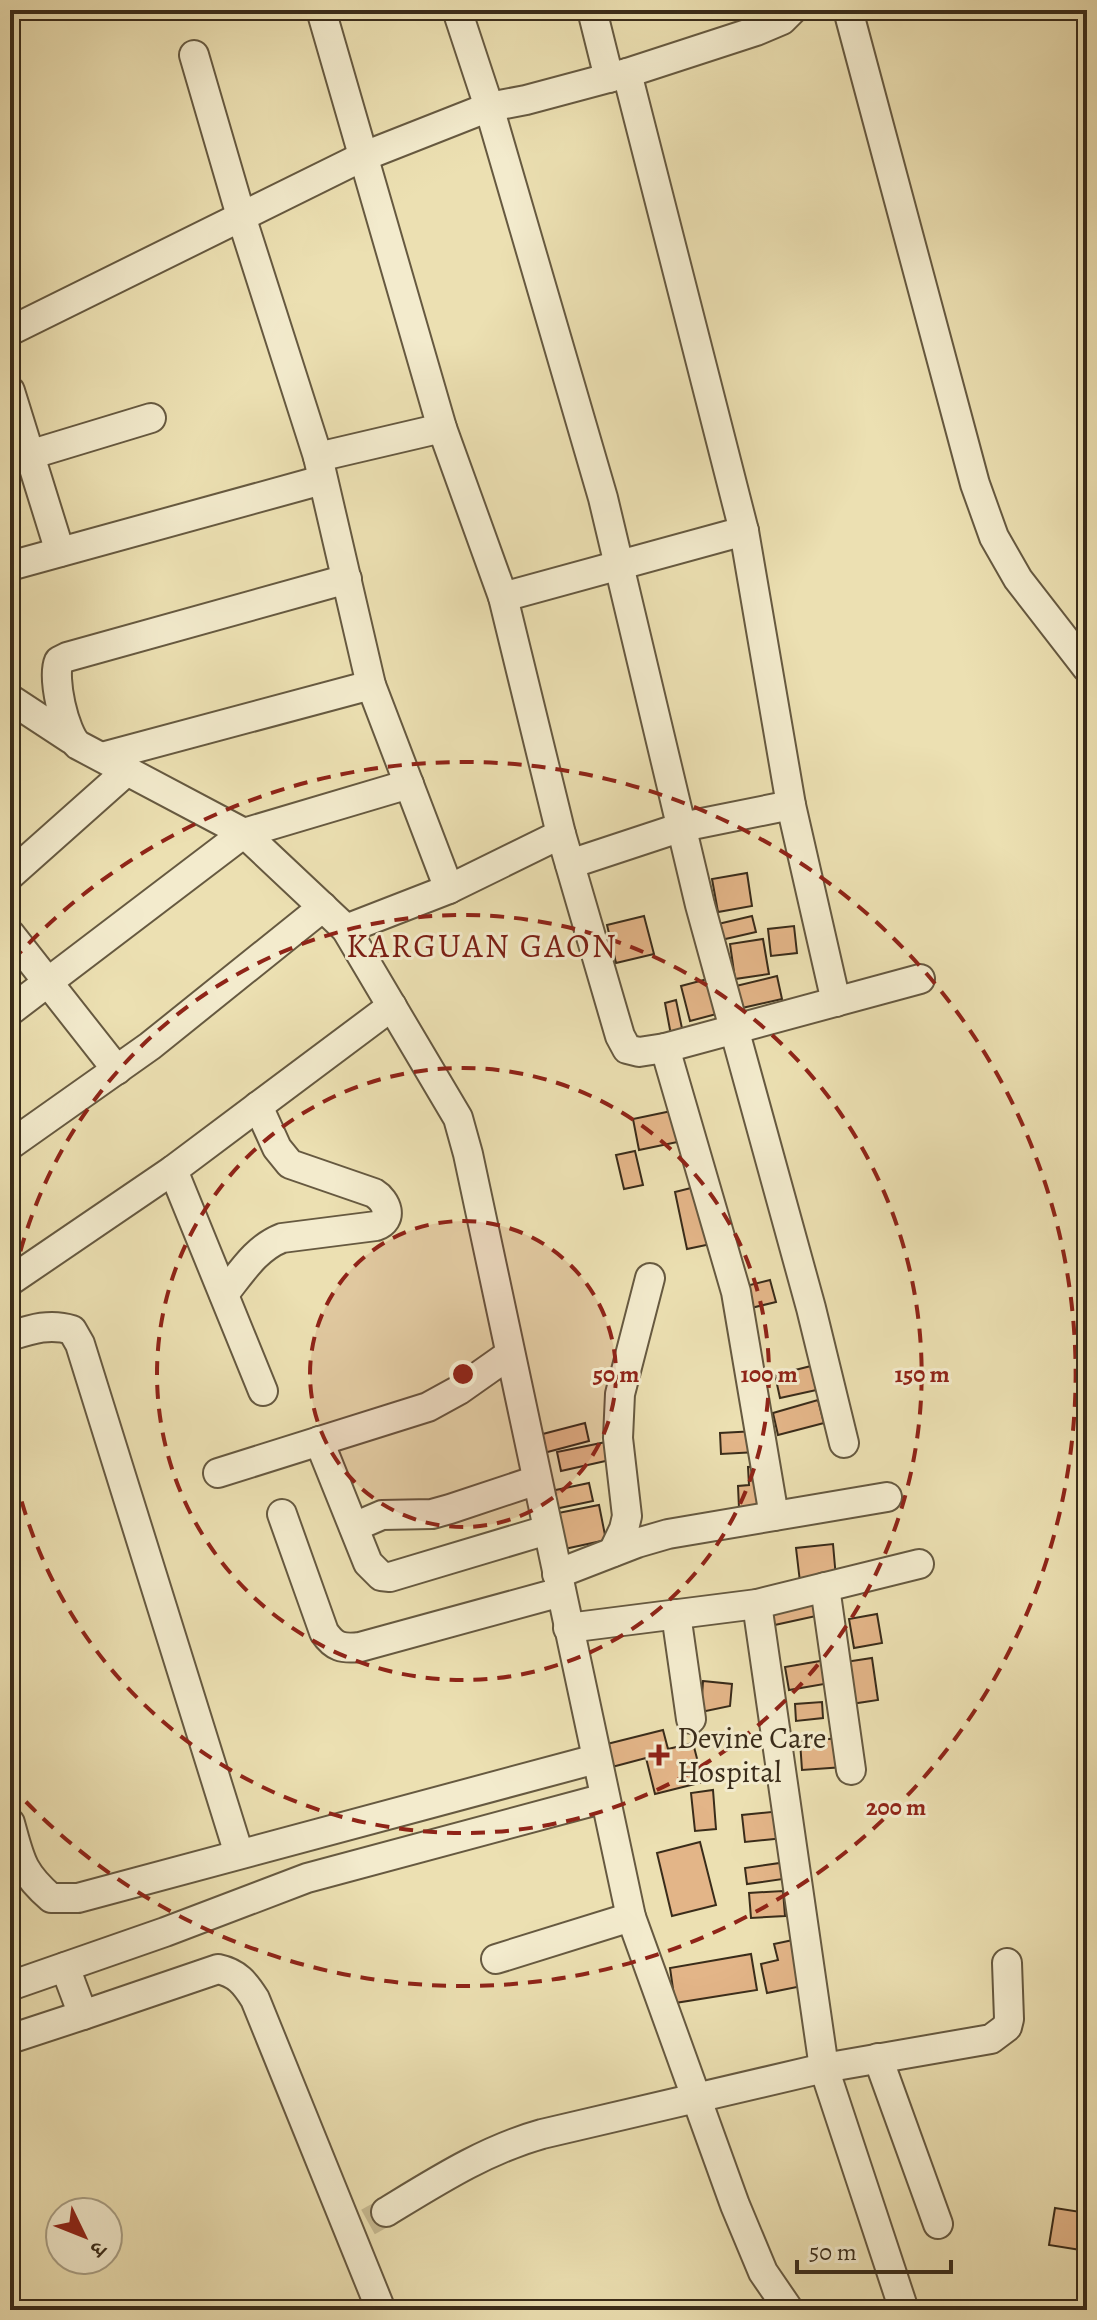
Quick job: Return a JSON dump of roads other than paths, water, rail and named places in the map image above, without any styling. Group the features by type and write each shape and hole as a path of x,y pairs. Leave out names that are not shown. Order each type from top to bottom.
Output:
{"street":[{"path":"321,10 442,428 503,597 561,834 620,1036 627,1049 639,1052 665,1048 920,979"},
{"path":"457,10 489,107 621,565 682,827 734,1031 811,1308 844,1443"},
{"path":"592,10 618,76 744,531 791,805 836,1002"},
{"path":"10,331 362,157 489,107 618,76 756,31 782,20 792,10"},
{"path":"848,10 975,484 989,524 1018,579 1087,668"},
{"path":"194,55 320,469 371,685 449,889"},
{"path":"10,391 60,552"},
{"path":"29,455 151,418"},
{"path":"17,564 442,428"},
{"path":"503,597 744,531"},
{"path":"71,739 56,675 59,661 347,579"},
{"path":"102,757 371,685"},
{"path":"10,699 102,757 244,833 346,929 458,1118 631,1917 752,2245 763,2272 789,2310"},
{"path":"10,875 128,770"},
{"path":"10,1011 244,833 409,784"},
{"path":"570,864 682,827 791,805"},
{"path":"346,929 449,889 561,834"},
{"path":"10,1145 150,1046 323,907"},
{"path":"10,934 117,1070"},
{"path":"10,1281 173,1170 392,1006"},
{"path":"665,1048 736,1292 774,1516"},
{"path":"224,1294 256,1255 272,1242 282,1238 376,1226 386,1218 387,1207 382,1198 374,1193 290,1164 277,1148 258,1106"},
{"path":"173,1170 263,1391"},
{"path":"613,1552 627,1516 618,1438 620,1394 650,1278"},
{"path":"10,1336 42,1326 60,1326 72,1330 80,1344 239,1854"},
{"path":"218,1473 428,1407 459,1390 510,1354"},
{"path":"319,1441 368,1563 381,1576 390,1577 547,1530"},
{"path":"354,1527 382,1515 432,1514 537,1480"},
{"path":"282,1514 324,1632 332,1645 345,1648 360,1647 559,1583 613,1552 668,1534 887,1497"},
{"path":"568,1628 757,1604 919,1564"},
{"path":"825,1587 851,1770"},
{"path":"757,1604 824,2068 904,2310"},
{"path":"676,1614 691,1719"},
{"path":"10,1823 23,1869 51,1898 78,1898 596,1759"},
{"path":"10,1986 307,1878 605,1798"},
{"path":"496,1959 631,1917"},
{"path":"368,2222 474,2159 509,2144 824,2068 991,2039 1007,2027 1009,2019 1007,1963"},
{"path":"65,1967 83,2015"},
{"path":"10,2039 218,1969 230,1971 245,1982 255,1999 368,2222 381,2310"},
{"path":"878,2058 938,2224"}],"tunnel":[{"path":"368,2222 386,2212"}],"place":[{"name":"Devine Care Hospital","path":"659,1755"}],"district":[{"name":"KARGUAN GAON","path":"482,945"}]}
